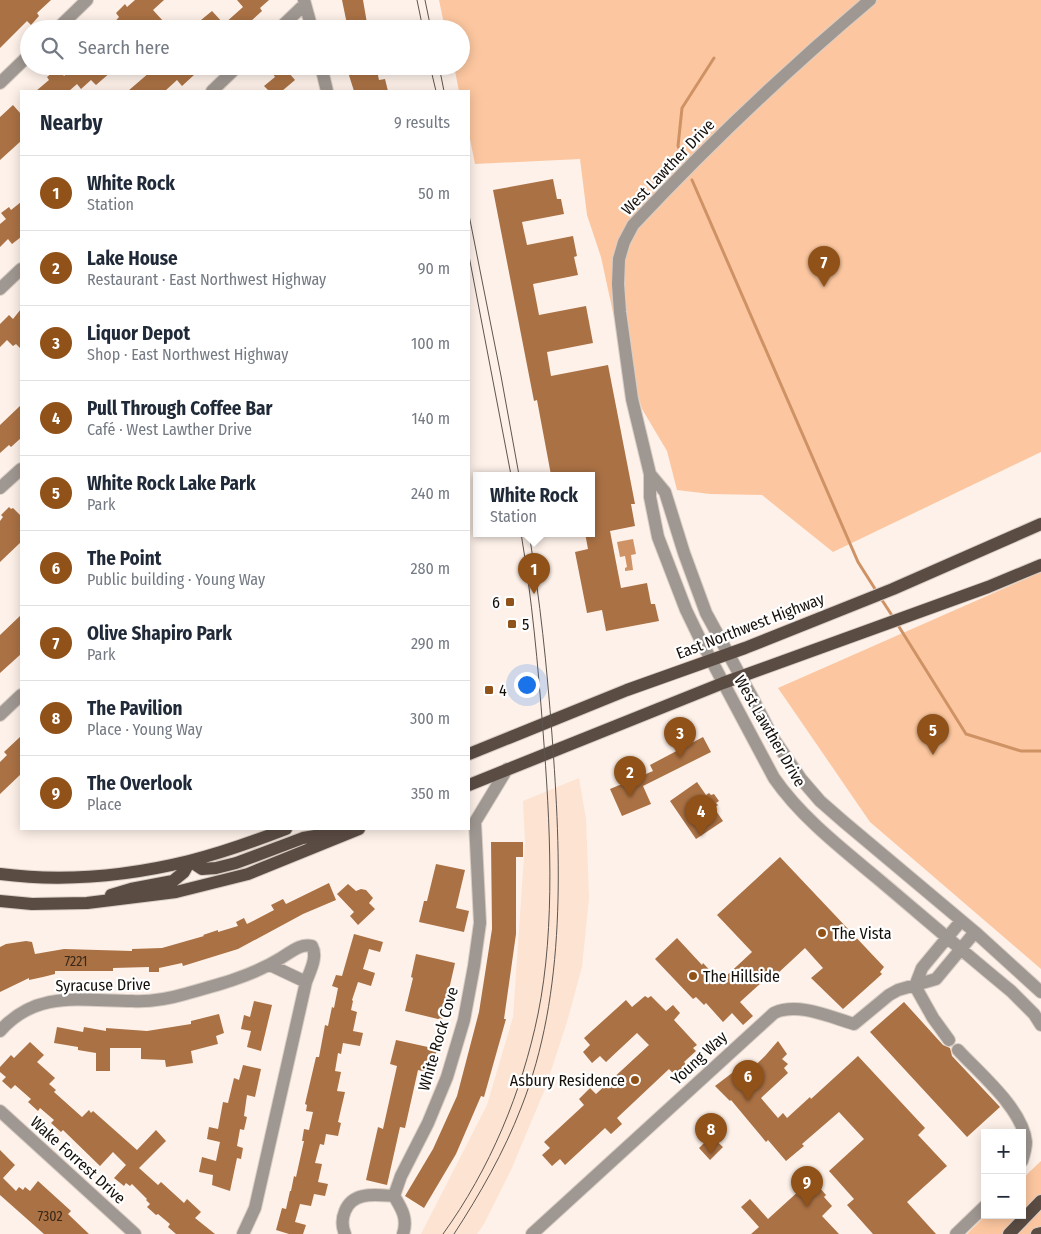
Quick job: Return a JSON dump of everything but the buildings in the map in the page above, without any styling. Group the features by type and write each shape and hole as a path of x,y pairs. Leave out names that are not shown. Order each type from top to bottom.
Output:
{"main road":[{"name":"East Northwest Highway","path":"470,754 627,690 728,654 893,589 1041,524"},
{"path":"470,784 741,676 988,587 1041,565"},
{"path":"0,874 63,877 148,870 230,850 283,830"},
{"path":"190,861 202,869 216,868 236,863 302,838 352,830"},
{"path":"0,901 32,904 87,903 176,892 248,874 356,830"},
{"path":"87,903 131,889 173,881 184,872 190,861"},
{"path":"1009,1234 1041,1201"},
{"path":"1037,1234 1041,1233"}],"street":[{"path":"66,20 87,0"},
{"name":"West Lawther Drive","path":"870,0 718,139 633,225 624,242 619,259 618,284 623,343 632,399 650,474 650,497 658,537 686,610 774,778 798,808 854,859 1011,991 1034,1014 1041,1025"},
{"path":"288,20 305,2"},
{"path":"305,2 310,20"},
{"path":"0,83 20,64"},
{"path":"213,90 229,75"},
{"path":"323,75 327,90"},
{"path":"0,289 20,270"},
{"path":"0,488 20,470"},
{"name":"West Lawther Drive","path":"650,474 665,492 676,531 706,613 773,738 801,779 820,801 975,932 1041,992"},
{"path":"658,537 676,531"},
{"path":"0,715 20,696"},
{"name":"White Rock Cove","path":"394,1196 401,1176 431,1116 447,1076 464,1020 480,923 480,891 472,821 507,769"},
{"path":"961,921 922,968 915,986 937,1025 999,1094 1013,1111 1023,1129"},
{"name":"Young Way","path":"532,1234 774,1013 783,1010 809,1011 854,1024 889,995 936,979 975,932"},
{"name":"Syracuse Drive","path":"0,1031 15,1017 31,1007 46,1002 62,1000 134,1002 159,1000 248,975 270,965 302,945 312,946 315,951 314,958 306,982 255,1208 243,1234"},
{"path":"270,965 306,982"},
{"name":"Wake Forrest Drive","path":"0,1111 135,1234"},
{"path":"345,1234 343,1214 348,1204 359,1196 373,1194 394,1196 403,1210 406,1225 403,1234"},
{"path":"956,1234 981,1210"}],"shaded area":[{"path":"439,0 1041,0 1041,452 833,552 762,495 710,494 677,490 667,451 642,409 614,317 601,257 587,215 580,159 475,164 470,139 470,90 459,90 456,75 470,75 470,20 443,20"},
{"path":"633,539 636,554 631,555 633,570 625,571 627,567 625,556 620,557 617,542"},
{"path":"1041,572 1041,969 870,822 778,688"},
{"path":"579,778 586,819 589,898 582,967 567,1022 545,1089 511,1170 477,1234 421,1234 487,1105 513,1017 525,843 523,801"},
{"path":"1041,1161 1041,1234 967,1234 982,1219 1026,1219 1026,1175"}],"waterway":[{"path":"684,160 678,146 682,108 714,58"},
{"path":"692,180 858,562 877,592"},
{"path":"880,597 893,617"},
{"path":"896,622 966,734 1021,751 1041,751"}],"tram line":[{"path":"417,0 421,20"},
{"path":"425,0 429,20"},
{"path":"432,75 436,90"},
{"path":"441,75 444,90"},
{"path":"470,220 518,472"},
{"path":"470,261 510,472"},
{"path":"443,1234 475,1183 502,1129 523,1072 538,1014 544,980 550,873 548,801 537,657 522,537"},
{"path":"454,1234 491,1172 521,1108 536,1064 547,1018 553,971 557,924 558,876 555,781 545,659 537,583 530,537"}],"place":[{"name":"Olive Shapiro Park","path":"824,287"},
{"name":"White Rock","path":"534,594"},
{"name":"6","path":"510,602"},
{"name":"5","path":"512,624"},
{"name":"4","path":"489,690"},
{"name":"White Rock Lake Park","path":"933,755"},
{"name":"Liquor Depot","path":"680,758"},
{"name":"Lake House","path":"630,797"},
{"name":"Pull Through Coffee Bar","path":"701,836"},
{"name":"The Vista","path":"822,933"},
{"name":"The Hillside","path":"693,976"},
{"name":"Asbury Residence","path":"635,1080"},
{"name":"The Point","path":"748,1101"},
{"name":"The Pavilion","path":"711,1154"},
{"name":"The Overlook","path":"807,1207"}]}
